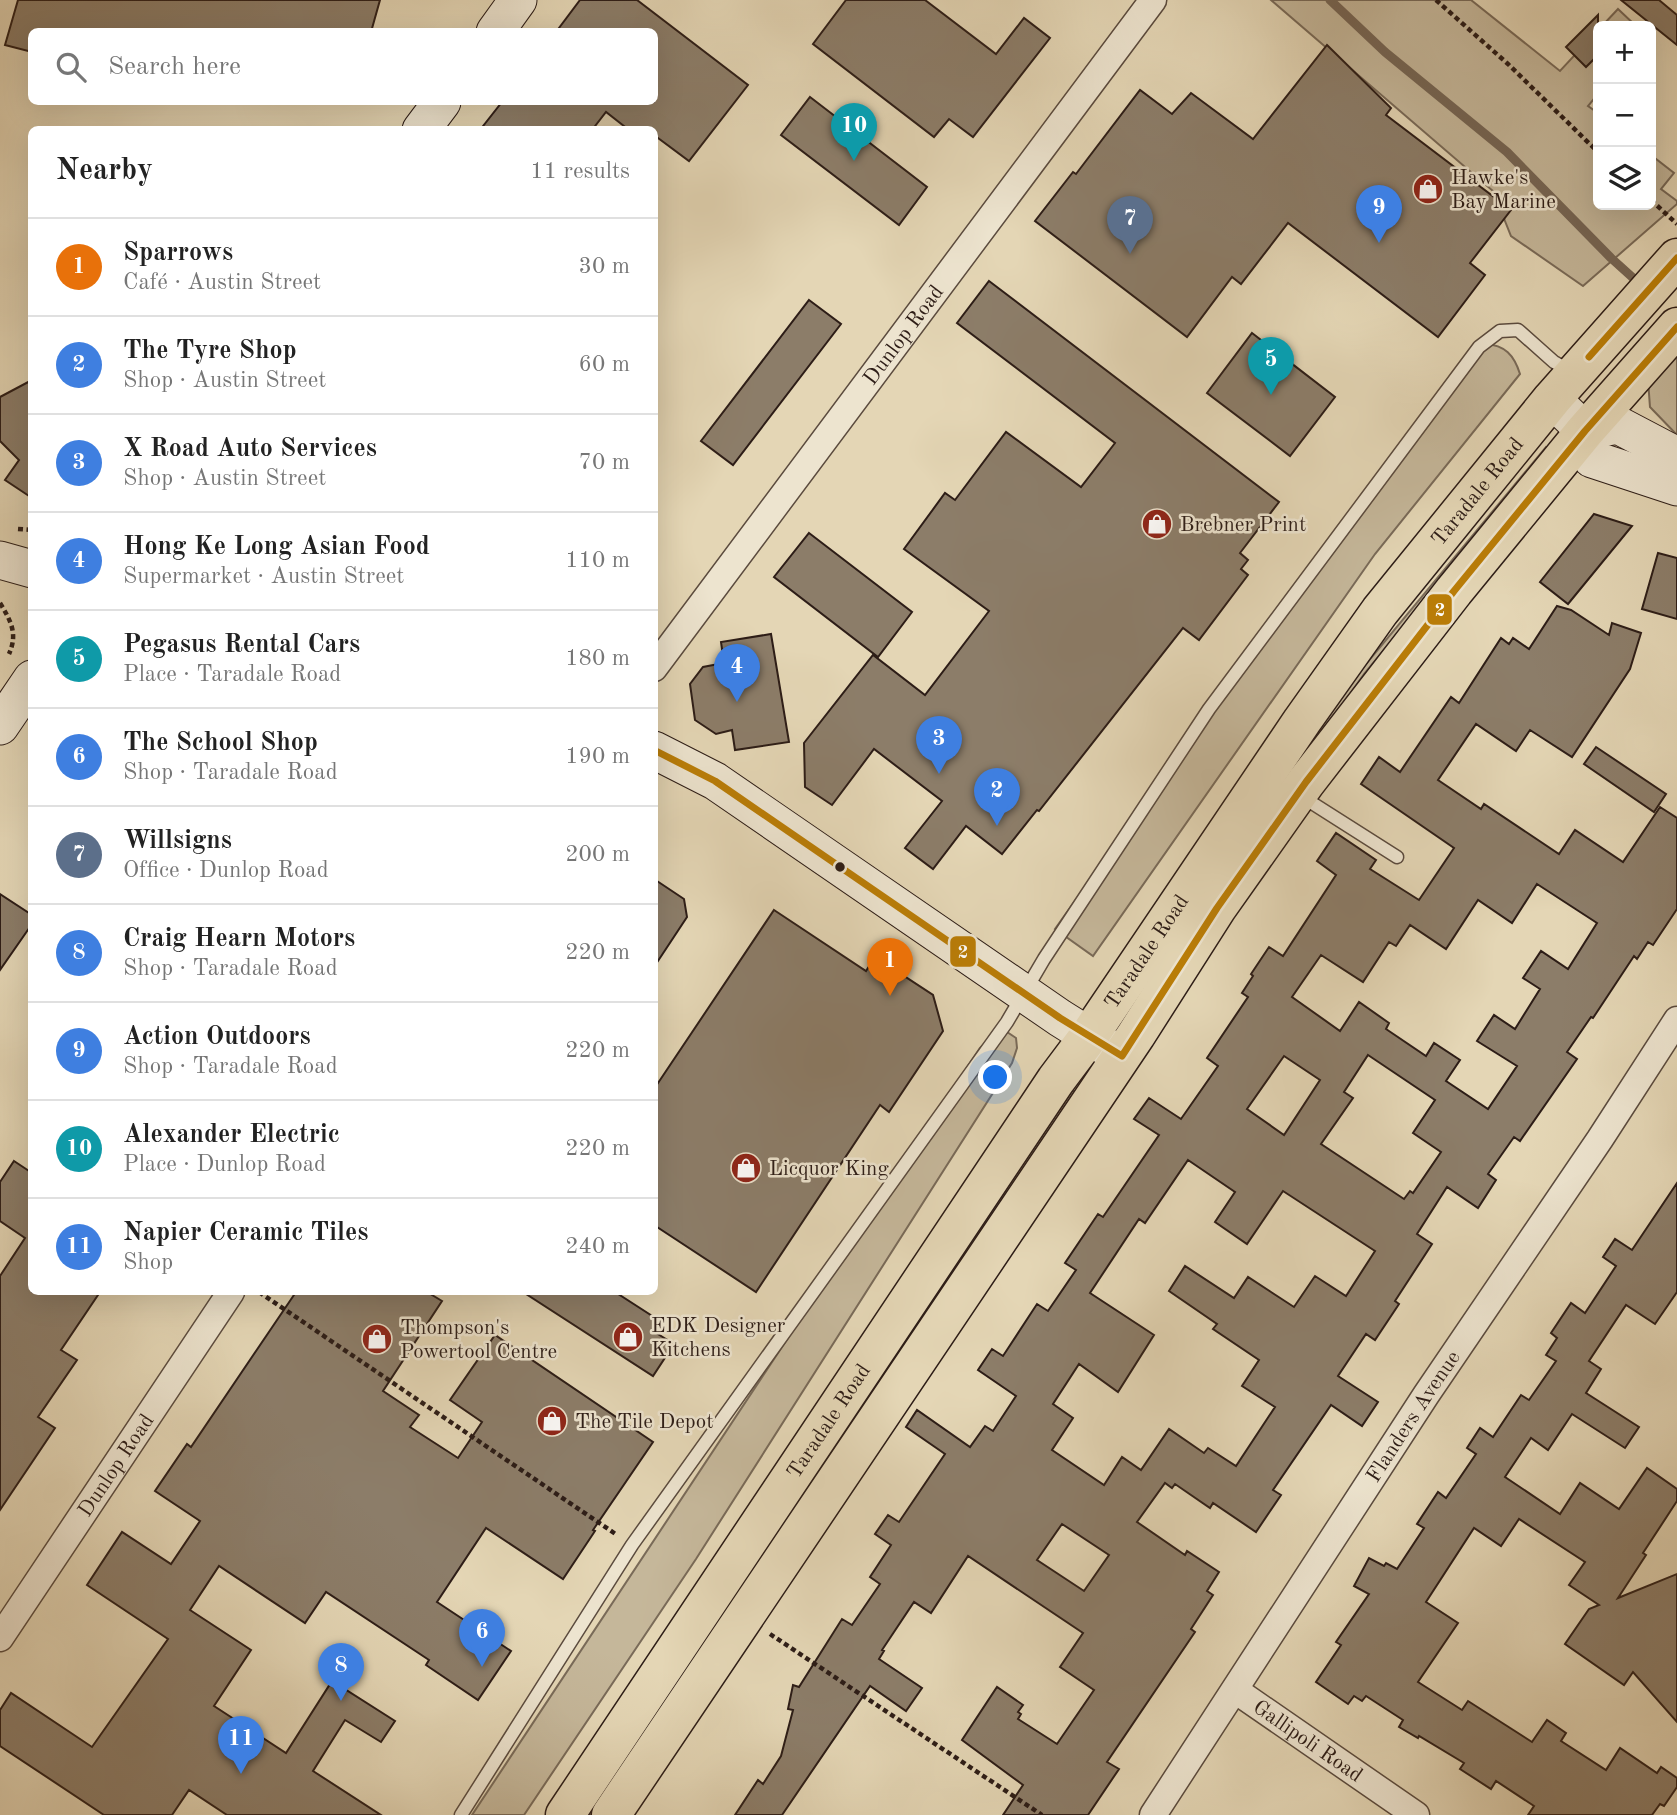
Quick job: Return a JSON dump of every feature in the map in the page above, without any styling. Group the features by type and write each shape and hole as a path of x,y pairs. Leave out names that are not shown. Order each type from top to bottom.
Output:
{"highway":[{"name":"Taradale Road","path":"565,1815 1056,1080 1089,1036 1380,611 1563,386 1677,258"},
{"name":"Taradale Road","path":"611,1815 1122,1056 1217,908 1298,794 1454,591 1585,431 1674,331"}],"main road":[{"path":"498,28 518,0"},
{"path":"424,126 440,105"},
{"path":"1563,386 1585,431 1592,459 1677,487"},
{"path":"1585,431 1618,425 1677,456"},
{"path":"0,560 28,568"},
{"path":"0,726 18,671"},
{"path":"658,752 715,781 1023,992 1122,1056"}],"street":[{"name":"Dunlop Road","path":"658,663 1153,0"},
{"name":"Flanders Avenue","path":"1153,1815 1426,1395 1600,1139 1677,1020"},
{"name":"Dunlop Road","path":"0,1638 229,1295"},
{"name":"Gallipoli Road","path":"1235,1690 1416,1815"}],"lane":[{"path":"461,1815 632,1545 999,1033 1023,992 1209,709 1479,347 1500,331 1518,330 1554,362 1563,386"},
{"path":"1298,794 1397,857"}],"path":[{"path":"1436,0 1508,64 1593,147"},
{"path":"1656,205 1677,224"},
{"path":"0,603 12,625 18,671"},
{"path":"263,1295 632,1545"},
{"path":"743,1617 1042,1815"}],"shaded area":[{"path":"1271,0 1471,0 1560,71 1593,35 1593,100 1588,106 1593,110 1593,210 1656,210 1656,159 1674,173 1661,189 1677,201 1677,204 1583,286 1511,236 1493,191"},
{"path":"1618,9 1631,21 1607,21"},
{"path":"1485,344 1498,346 1508,352 1520,374 1375,554 1093,956 1055,929 1300,584"},
{"path":"1677,346 1677,435 1650,407 1648,380"},
{"path":"1546,447 1549,449 1364,674 1144,989 1140,985 1361,670"},
{"path":"1000,1032 1007,1032 1016,1038 1017,1048 1012,1063 696,1559 524,1815 472,1815 980,1048"},
{"path":"1072,1090 1077,1094 595,1815 588,1815"}],"building":[{"path":"18,0 380,0 372,28 28,28 28,51 5,45"},
{"path":"580,0 637,0 748,85 689,161 658,138 658,126 624,126 606,112 595,126 483,126 500,105 658,105 658,28 559,28"},
{"path":"846,0 925,0 996,54 1024,18 1050,38 973,137 949,119 934,137 813,44"},
{"path":"1621,0 1659,0 1677,15 1677,45 1656,28 1656,21 1647,21"},
{"path":"1598,15 1598,21 1593,21 1593,60 1586,67 1566,47"},
{"path":"1327,45 1391,108 1386,115 1511,210 1470,263 1485,275 1438,337 1288,223 1241,284 1232,277 1187,337 1035,221 1073,172 1076,174 1140,90 1172,114 1191,93 1253,139"},
{"path":"810,97 927,187 899,225 781,135"},
{"path":"989,281 1279,502 1240,553 1248,560 1241,569 1248,575 1199,640 1183,628 1002,854 966,826 933,869 905,848 942,801 874,749 832,805 805,787 804,743 873,655 925,695 989,611 904,549 945,493 955,500 1006,432 1081,487 1115,443 957,323"},
{"path":"809,300 841,324 733,465 701,441"},
{"path":"1252,333 1335,397 1290,456 1207,393"},
{"path":"28,382 28,495 5,480 19,460 0,441 0,397"},
{"path":"1594,514 1632,526 1568,604 1540,582"},
{"path":"809,533 912,612 878,657 774,577"},
{"path":"1658,553 1677,558 1677,619 1642,609"},
{"path":"1557,606 1571,610 1609,635 1612,623 1641,633 1630,669 1572,757 1530,730 1516,751 1476,724 1438,780 1481,809 1484,804 1559,854 1575,830 1623,862 1660,807 1677,818 1677,909 1653,945 1648,942 1637,959 1634,956 1567,1052 1577,1059 1520,1141 1514,1137 1488,1174 1496,1180 1478,1208 1447,1187 1417,1234 1432,1244 1395,1301 1399,1304 1375,1340 1366,1334 1338,1376 1378,1402 1362,1426 1331,1405 1273,1490 1281,1495 1256,1532 1213,1503 1210,1508 1175,1484 1172,1488 1165,1483 1137,1522 1185,1555 1187,1551 1219,1572 1207,1591 1213,1595 1191,1629 1195,1632 1107,1762 1119,1769 1088,1815 1003,1815 1023,1785 962,1740 997,1687 1023,1705 1018,1712 1021,1714 1018,1719 1057,1744 1094,1690 1060,1667 1083,1633 968,1556 931,1613 914,1602 882,1650 884,1651 879,1659 922,1688 906,1711 870,1686 782,1815 735,1815 758,1780 763,1784 781,1756 793,1710 788,1709 793,1685 799,1687 842,1619 852,1625 880,1584 870,1577 891,1545 875,1534 888,1515 899,1522 945,1454 906,1427 917,1410 970,1447 985,1426 993,1431 1016,1396 978,1370 992,1349 1003,1356 1037,1304 1048,1311 1076,1270 1065,1263 1098,1214 1103,1217 1159,1135 1134,1119 1149,1098 1181,1119 1218,1066 1207,1058 1248,997 1242,993 1253,976 1251,974 1269,947 1283,956 1336,875 1317,861 1336,833 1376,860 1370,869 1419,900 1454,848 1361,784 1379,757 1400,772 1451,697 1459,703 1501,638 1509,644 1513,638 1529,649","holes":["1537,884 1597,923 1568,969 1541,951 1523,978 1540,989 1515,1029 1494,1015 1477,1041 1517,1066 1488,1109 1446,1081 1460,1060 1434,1043 1426,1056 1386,1029 1389,1023 1359,1002 1340,1031 1292,997 1321,955 1363,982 1389,942 1396,946 1410,925 1446,949 1478,900 1512,923","1368,1055 1435,1100 1413,1133 1441,1152 1413,1193 1410,1191 1404,1199 1321,1144 1353,1098 1344,1092","1284,1056 1320,1080 1284,1135 1247,1109","1188,1160 1235,1192 1215,1222 1247,1244 1283,1191 1375,1251 1346,1296 1315,1276 1294,1307 1248,1277 1234,1298 1185,1266 1169,1291 1217,1324 1213,1329 1259,1360 1242,1386 1275,1407 1236,1466 1208,1448 1204,1453 1169,1429 1141,1470 1122,1457 1104,1485 1052,1450 1073,1418 1053,1404 1079,1364 1118,1392 1154,1335 1090,1293 1139,1219 1145,1223","1062,1524 1109,1555 1084,1591 1037,1560"]},
{"path":"771,634 789,742 735,750 732,730 716,734 695,720 690,684 703,667 724,663 721,642"},
{"path":"1596,747 1666,794 1654,812 1584,764"},
{"path":"658,882 684,899 687,917 658,961"},
{"path":"0,894 28,912 28,930 0,970"},
{"name":"Licquor King","path":"774,910 866,971 875,957 933,995 943,1031 889,1112 880,1105 756,1292 658,1228 658,1083"},
{"path":"14,1161 28,1170 28,1295 98,1295 61,1350 77,1360 38,1417 55,1428 0,1510 0,1276 25,1238 0,1221 0,1182"},
{"path":"1677,1183 1677,1292 1655,1324 1626,1305 1589,1361 1601,1369 1586,1393 1639,1427 1625,1448 1572,1414 1548,1450 1531,1438 1505,1477 1560,1514 1580,1483 1619,1509 1647,1468 1677,1489 1677,1501 1618,1598 1677,1574 1677,1722 1633,1672 1624,1685 1565,1644 1589,1609 1599,1605 1569,1585 1585,1562 1519,1519 1501,1546 1474,1528 1426,1602 1458,1623 1418,1682 1462,1710 1468,1701 1532,1742 1547,1720 1566,1733 1561,1741 1606,1770 1620,1748 1657,1773 1661,1767 1677,1778 1677,1787 1664,1806 1660,1804 1652,1815 1528,1815 1534,1806 1496,1781 1491,1789 1460,1769 1464,1763 1399,1727 1403,1720 1366,1696 1362,1701 1354,1696 1348,1704 1316,1682 1341,1645 1336,1642 1369,1594 1354,1586 1369,1558 1397,1569 1424,1528 1417,1524 1438,1492 1446,1498 1476,1454 1467,1448 1480,1428 1493,1437 1521,1395 1529,1400 1556,1361 1546,1355 1557,1338 1551,1333 1571,1303 1585,1313 1616,1266 1603,1257 1615,1239 1632,1250"},
{"path":"294,1295 432,1295 442,1301 383,1391 419,1415 410,1427 458,1458 482,1422 450,1400 495,1335 653,1442 563,1579 486,1528 437,1602 511,1651 478,1700 426,1665 429,1660 326,1592 305,1623 219,1566 190,1610 251,1650 214,1706 286,1753 332,1681 395,1721 381,1742 345,1720 313,1771 381,1815 227,1815 189,1790 172,1815 104,1815 0,1746 0,1710 11,1693 92,1747 168,1639 87,1585 122,1532 171,1564 200,1521 155,1491 187,1444 191,1447"},
{"name":"EDK Designer Kitchens","path":"528,1295 620,1295 660,1321 653,1331 674,1344 653,1376"}],"waterway":[{"path":"1330,0 1385,52 1507,152 1642,286"}],"transit line":[{"name":"2","path":"1589,357 1677,258"},
{"name":"2","path":"658,752 715,781 1060,1018 1122,1056 1217,908 1306,782 1454,591 1585,431 1677,327"}],"place":[{"name":"Alexander Electric","path":"854,161"},
{"name":"Hawke's Bay Marine","path":"1428,189"},
{"name":"Action Outdoors","path":"1379,243"},
{"name":"Willsigns","path":"1130,254"},
{"name":"Pegasus Rental Cars","path":"1271,395"},
{"name":"Brebner Print","path":"1157,524"},
{"name":"Hong Ke Long Asian Food","path":"737,702"},
{"name":"X Road Auto Services","path":"939,774"},
{"name":"The Tyre Shop","path":"997,826"},
{"name":"Sparrows","path":"890,996"},
{"name":"Licquor King","path":"746,1168"},
{"name":"EDK Designer Kitchens","path":"628,1337"},
{"name":"Thompson's Powertool Centre","path":"377,1339"},
{"name":"The Tile Depot","path":"552,1421"},
{"name":"The School Shop","path":"482,1667"},
{"name":"Craig Hearn Motors","path":"341,1701"},
{"name":"Napier Ceramic Tiles","path":"241,1774"}]}
